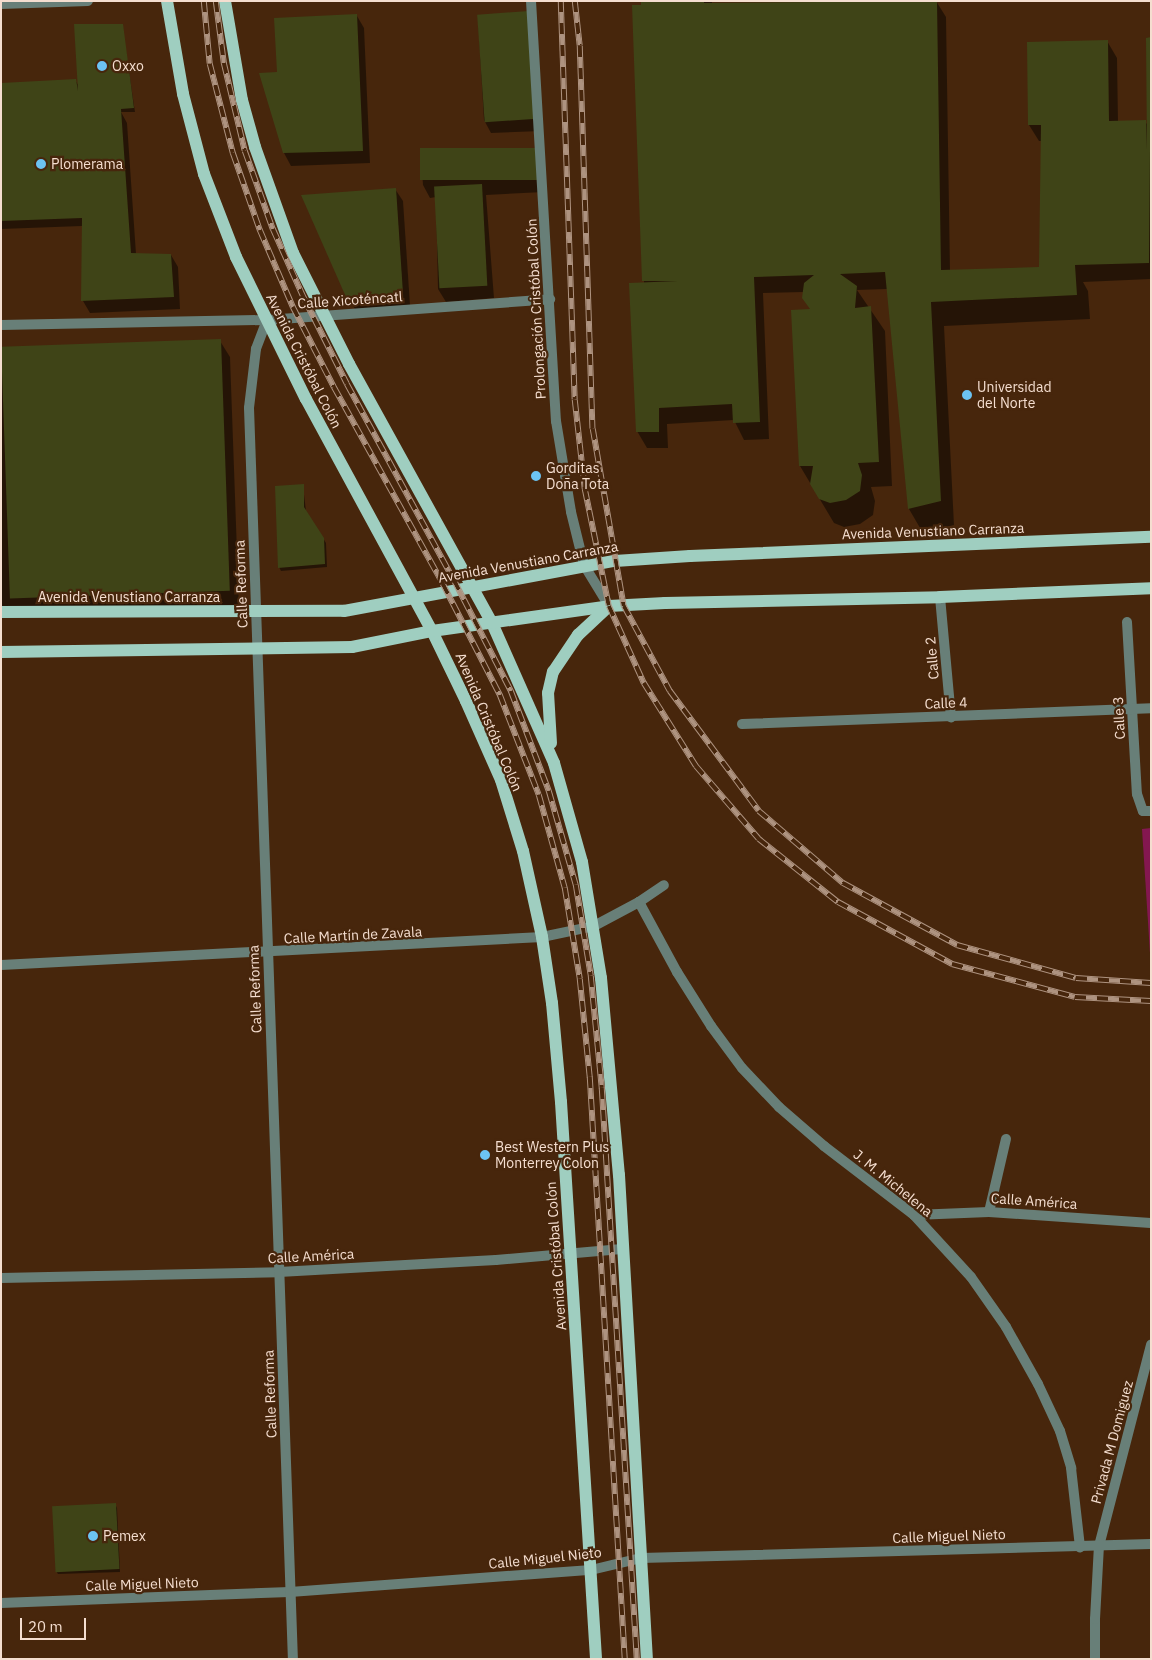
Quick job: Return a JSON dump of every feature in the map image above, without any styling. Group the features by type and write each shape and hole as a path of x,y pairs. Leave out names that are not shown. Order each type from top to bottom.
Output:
{"main road":[{"name":"Avenida Cristóbal Colón","path":"167,1 183,94 204,174 236,257 306,399 432,631 466,701 501,780 523,851 542,937 552,1004 560,1092 596,1659"},
{"path":"225,1 242,100 255,147 293,252 324,316 379,420 492,622 554,763 582,862 594,926 610,1068 619,1175 648,1659"},
{"name":"Avenida Venustiano Carranza","path":"1,612 344,611 584,565 700,556 1151,537"},
{"path":"1,652 352,647 432,631 609,606 940,597 1151,588"},
{"path":"554,763 548,712 548,693 553,672 578,635 609,606"}],"street":[{"path":"1,4 88,1"},
{"name":"Prolongación Cristóbal Colón","path":"531,1 556,420 571,512 584,565 609,606"},
{"name":"Calle Xicoténcatl","path":"1,325 267,320 550,299"},
{"name":"Calle Reforma","path":"267,320 256,349 249,408 293,1659"},
{"name":"Calle 2","path":"940,597 951,717"},
{"name":"Calle 3","path":"1127,622 1137,794 1147,811"},
{"name":"Calle 4","path":"742,724 1151,708"},
{"name":"Calle Martín de Zavala","path":"1,965 268,953 542,937 594,926 639,902 664,885"},
{"name":"J. M. Michelena","path":"639,902 677,972 711,1026 742,1068 779,1107 824,1146 914,1215 971,1277 1006,1327 1038,1384 1060,1431 1072,1468 1080,1547"},
{"path":"989,1212 1006,1139"},
{"name":"Calle América","path":"914,1215 989,1212 1151,1223"},
{"name":"Calle América","path":"1,1278 279,1272 496,1260 622,1249"},
{"name":"Privada M Domiguez","path":"1095,1659 1095,1593 1099,1546 1151,1345"},
{"name":"Calle Miguel Nieto","path":"1,1603 290,1592 591,1570 641,1558 1151,1544"}],"shaded area":[{"path":"1151,828 1151,969 1142,829"}],"building":[{"path":"641,1 704,1 704,3 937,1 941,270 1039,267 1041,125 1028,125 1027,42 1108,40 1109,121 1146,120 1147,150 1146,38 1151,37 1149,263 1075,265 1077,295 931,302 941,501 908,509 885,272 840,274 857,286 855,308 871,306 879,462 858,463 862,475 860,491 846,500 830,503 819,499 810,484 813,466 799,466 791,310 810,309 802,298 804,283 814,275 754,277 760,422 733,423 732,404 659,408 659,432 636,432 629,283 678,281 642,281 632,5 641,5"},
{"path":"529,11 537,119 485,122 477,15"},
{"path":"357,14 363,151 283,153 259,73 277,72 274,18"},
{"path":"74,24 123,24 134,108 121,109 131,253 171,254 174,297 81,301 82,218 1,221 1,83 76,79 78,91"},
{"path":"420,148 538,148 538,180 420,180"},
{"path":"482,184 487,286 439,288 434,187"},
{"path":"396,188 403,293 346,297 301,195"},
{"path":"221,339 230,591 10,599 1,347"},
{"path":"304,484 304,507 324,538 325,564 278,568 275,486"},
{"path":"116,1503 119,1569 56,1572 52,1506"}],"railway":[{"path":"204,1 210,64 233,153 260,230 293,307 334,387 443,584 500,695 539,795 565,888 580,979 590,1077 625,1659"},
{"path":"216,1 224,63 245,151 273,229 304,298 347,384 454,580 511,691 549,791 576,885 591,976 602,1088 637,1659"},
{"path":"561,1 575,400 585,489 609,606 644,683 696,766 759,839 838,902 952,964 1075,997 1151,1001"},
{"path":"575,1 580,46 593,429 624,606 670,691 759,811 843,883 957,945 1076,978 1151,983"}],"place":[{"name":"Oxxo","path":"102,66"},
{"name":"Plomerama","path":"41,164"},
{"name":"Universidad del Norte","path":"967,395"},
{"name":"Gorditas Doña Tota","path":"536,476"},
{"name":"Best Western Plus Monterrey Colon","path":"485,1155"},
{"name":"Pemex","path":"93,1536"}]}
